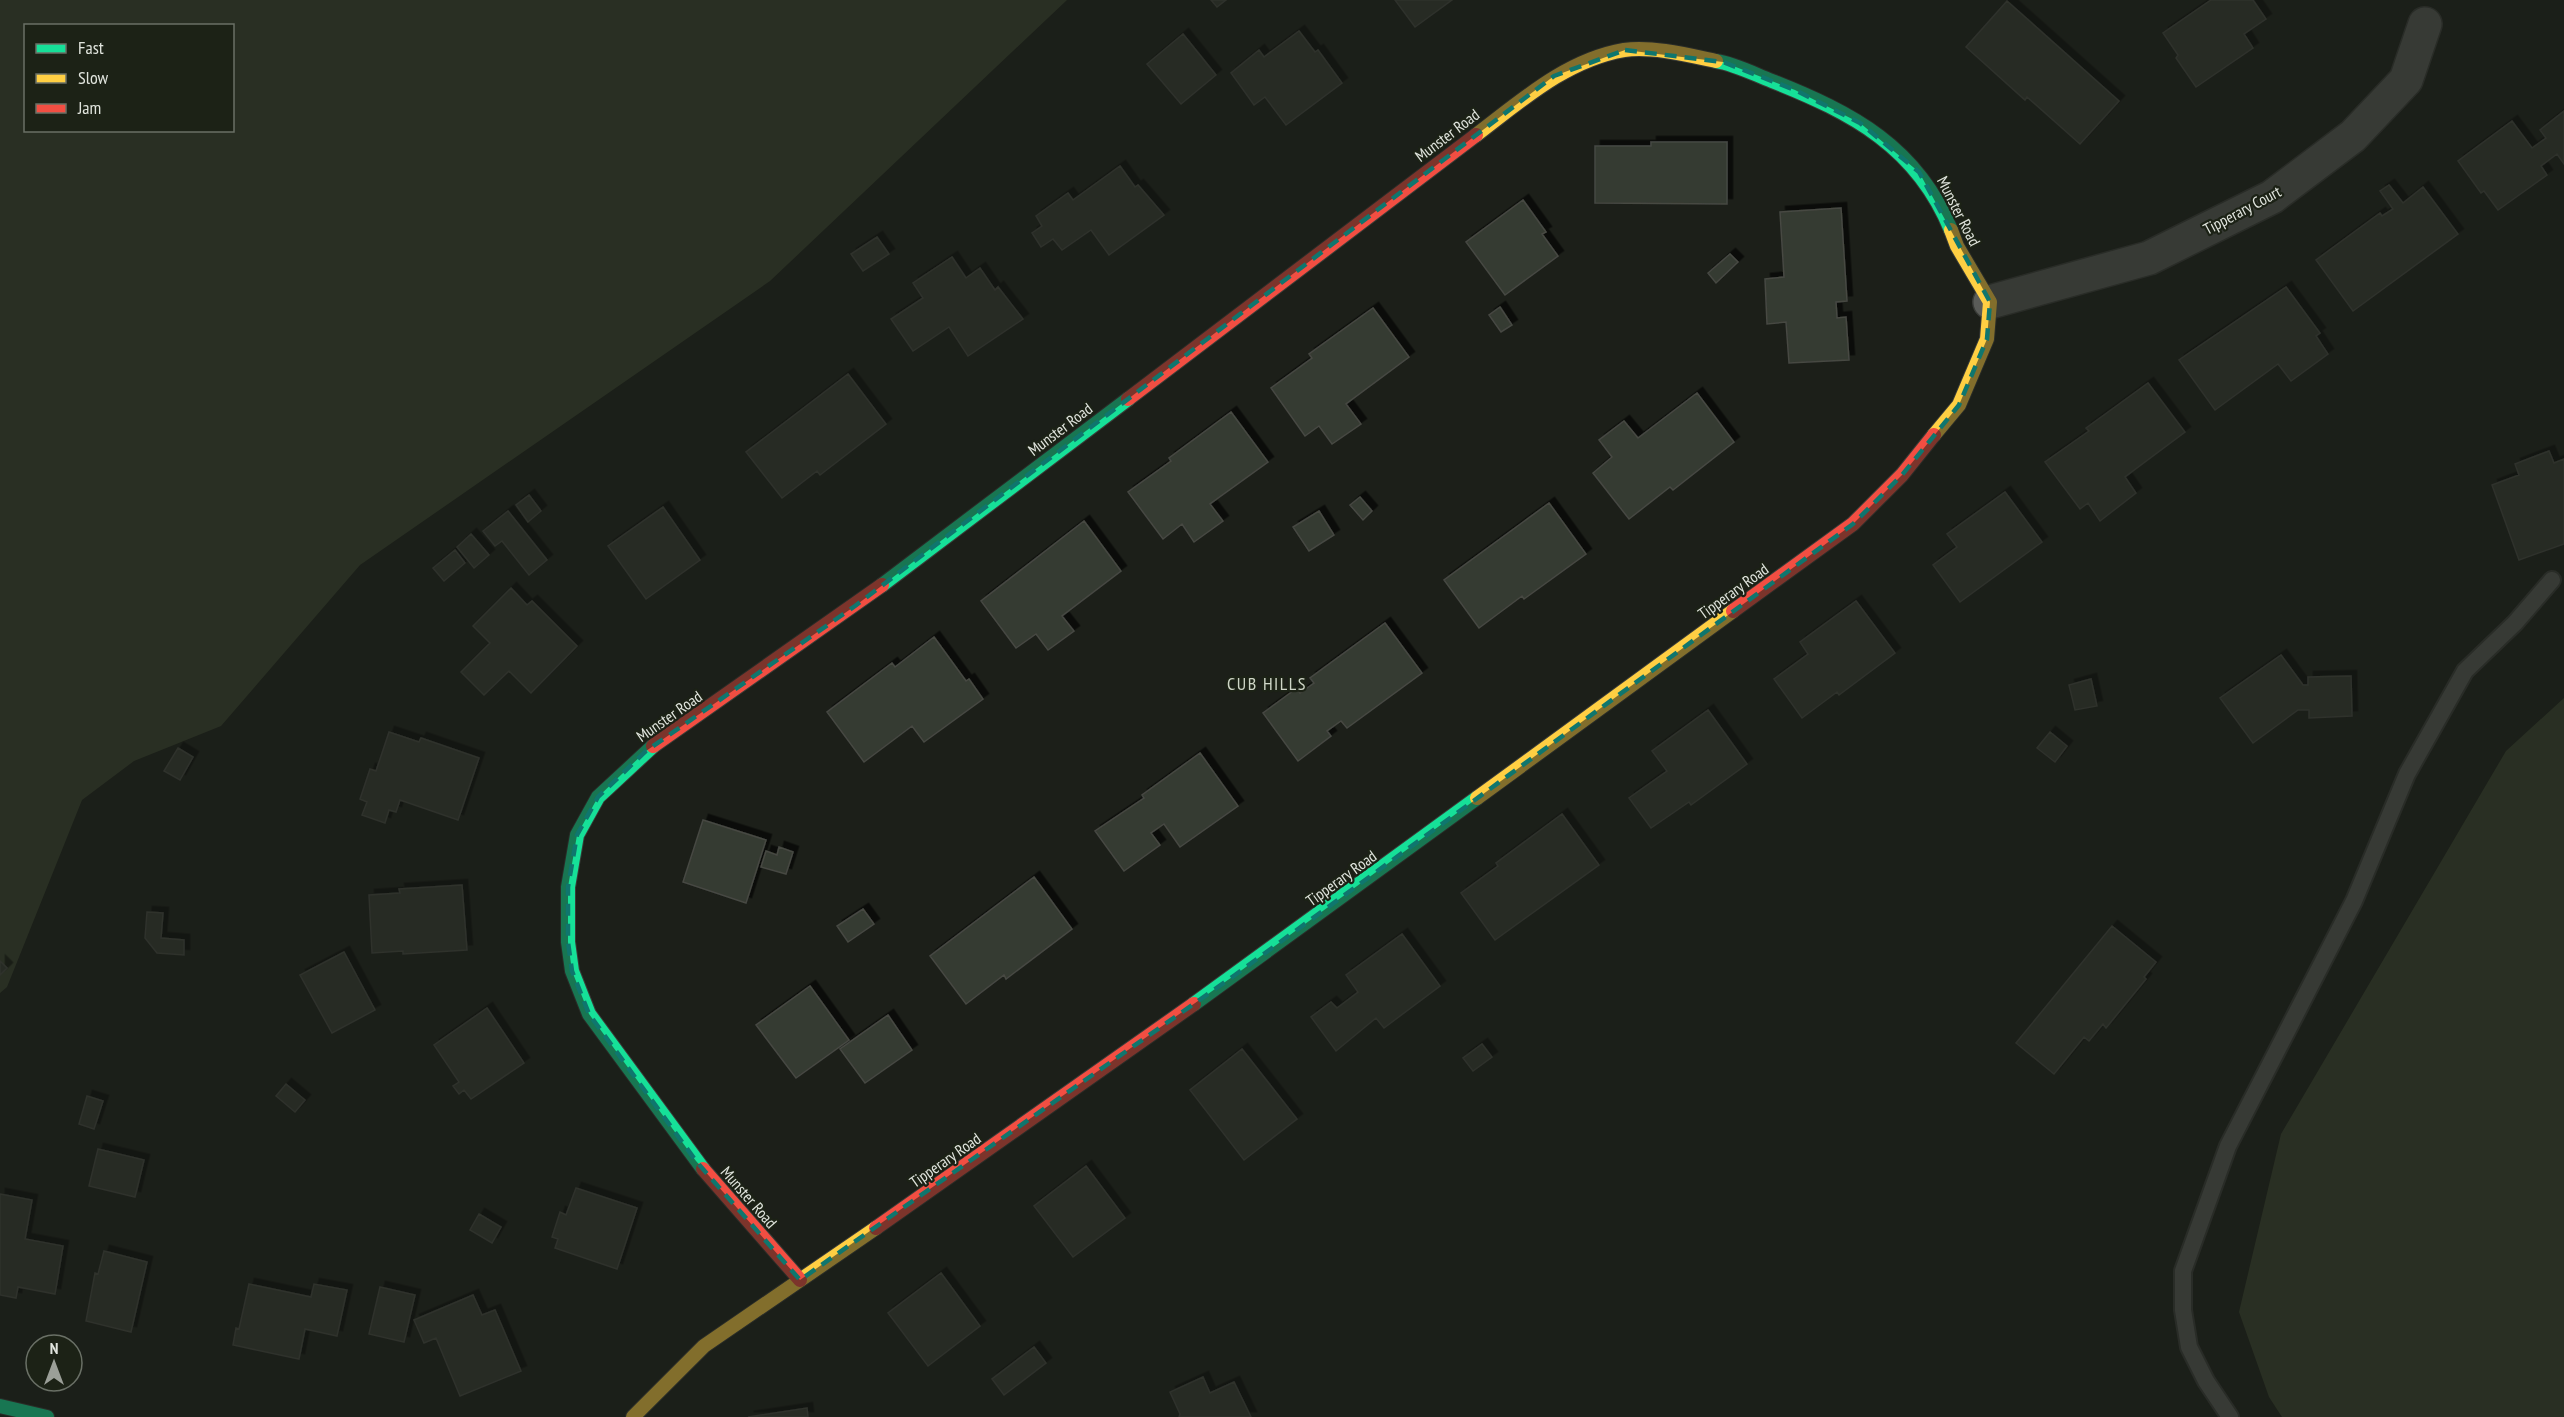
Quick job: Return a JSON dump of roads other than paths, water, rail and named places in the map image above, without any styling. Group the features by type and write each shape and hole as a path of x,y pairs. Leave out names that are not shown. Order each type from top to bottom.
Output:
{"street":[{"name":"Tipperary Court","path":"1990,302 2149,258 2272,197 2353,136 2406,80 2426,24"},
{"name":"Munster Road","path":"800,1280 696,1161 589,1014 572,971 568,942 568,887 577,835 598,798 646,751 855,606 1554,76 1596,58 1625,50 1670,52 1722,62 1795,90 1860,123 1898,150 1919,172 1940,204 1957,246 1990,302"},
{"name":"Tipperary Road","path":"633,1417 704,1346 1235,975 1853,524 1902,475 1959,405 1987,339 1990,302"},
{"path":"0,1406 47,1417"}],"lane":[{"path":"2230,1417 2206,1381 2189,1347 2183,1310 2183,1271 2228,1146 2354,901 2407,774 2465,671 2515,623 2552,580"}],"district":[{"name":"CUB HILLS","path":"1267,684"}]}
